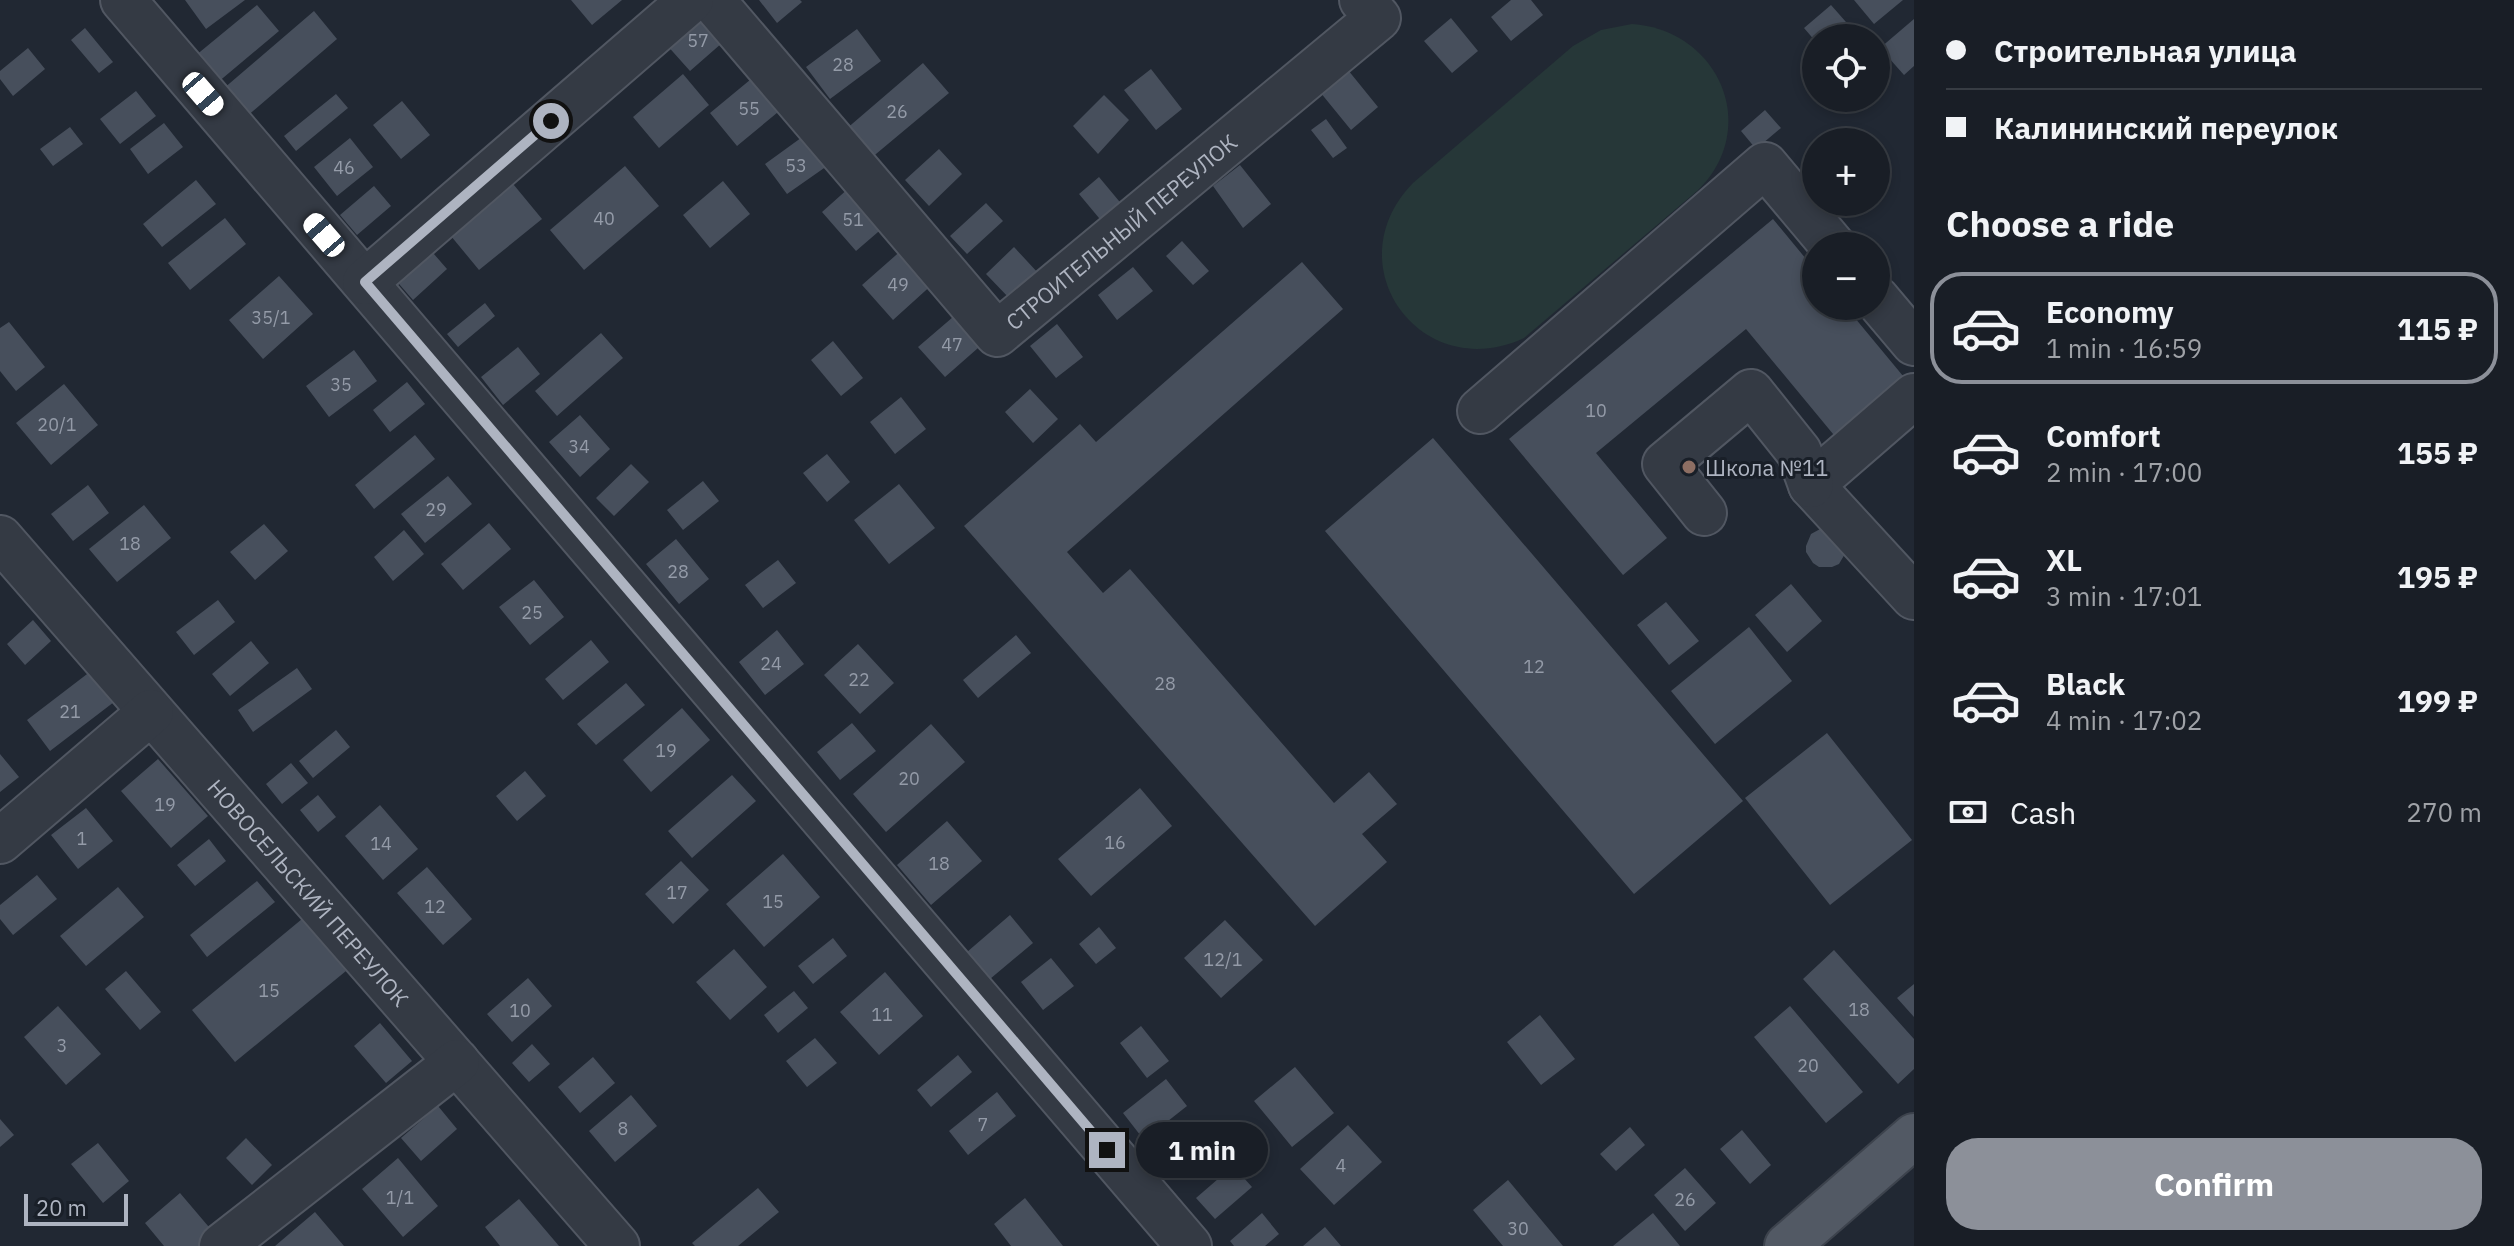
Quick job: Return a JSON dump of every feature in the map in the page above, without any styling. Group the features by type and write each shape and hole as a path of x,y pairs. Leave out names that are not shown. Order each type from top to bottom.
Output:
{"main road":[{"path":"1812,1239 1914,1136"},
{"path":"1812,1239 1914,1174"}],"street":[{"path":"123,0 1189,1246"},
{"path":"365,282 691,0"},
{"name":"СТРОИТЕЛЬНЫЙ ПЕРЕУЛОК","path":"712,0 997,334 1378,18 1362,0"},
{"path":"1480,411 1765,165 1821,232"},
{"path":"1890,315 1914,343"},
{"path":"1704,513 1665,464 1751,392 1799,452 1811,485 1914,597"},
{"path":"1811,485 1914,396"},
{"name":"НОВОСЕЛЬСКИЙ ПЕРЕУЛОК","path":"0,538 617,1246"},
{"path":"0,841 151,712"},
{"path":"222,1246 457,1062"}],"shaded area":[{"path":"1632,24 1662,30 1688,44 1708,63 1722,86 1728,112 1726,139 1716,166 1697,191 1524,338 1486,348 1452,346 1423,332 1400,309 1386,281 1382,249 1391,215 1413,183 1573,46 1601,30"}],"building":[{"path":"185,0 245,0 206,29"},
{"path":"571,0 622,0 592,25"},
{"path":"759,0 800,0 802,2 777,23"},
{"path":"1511,0 1531,0 1543,15 1511,41 1491,17"},
{"path":"1854,0 1903,0 1874,24"},
{"path":"257,5 279,31 217,83 195,56"},
{"path":"1831,5 1846,22 1844,24 1809,24"},
{"path":"705,8 730,36 690,71 665,43"},
{"path":"314,11 337,39 246,117 223,89"},
{"path":"1451,18 1478,51 1452,73 1424,41"},
{"path":"1914,19 1914,66 1904,75 1890,59 1890,39"},
{"path":"85,28 113,62 99,73 71,40"},
{"path":"857,29 881,61 830,99 806,67"},
{"path":"28,48 45,69 13,96 0,79 0,71"},
{"path":"923,63 949,93 870,159 845,130"},
{"path":"1151,69 1182,109 1156,130 1124,90"},
{"path":"762,70 789,103 737,146 710,113"},
{"path":"1348,70 1378,107 1351,130 1320,92"},
{"path":"683,74 709,105 659,148 633,117"},
{"path":"136,91 156,116 120,144 100,119"},
{"path":"336,94 348,108 296,151 284,136"},
{"path":"1104,95 1129,120 1098,154 1073,126"},
{"path":"402,101 430,135 401,159 373,125"},
{"path":"1765,110 1781,128 1756,149 1741,131"},
{"path":"1326,119 1347,148 1333,158 1311,130"},
{"path":"164,123 183,147 148,174 130,149"},
{"path":"70,127 83,144 53,166 40,149"},
{"path":"805,135 827,166 787,194 765,164"},
{"path":"350,138 373,167 337,196 314,167"},
{"path":"939,149 962,174 929,206 905,180"},
{"path":"1240,165 1271,204 1243,228 1213,186"},
{"path":"625,166 659,206 584,270 550,230"},
{"path":"1099,177 1124,207 1104,224 1079,194"},
{"path":"509,179 542,219 479,270 446,230"},
{"path":"196,180 216,204 162,247 143,224"},
{"path":"723,181 750,214 710,248 683,215"},
{"path":"374,186 391,206 357,235 340,215"},
{"path":"850,187 885,226 856,251 822,212"},
{"path":"986,203 1003,221 967,254 950,236"},
{"path":"225,218 246,244 190,290 168,263"},
{"path":"1773,219 1802,254 1802,320 1857,320 1908,382 1838,440 1746,329 1596,453 1667,538 1623,575 1509,439"},
{"path":"1182,241 1209,271 1193,285 1166,256"},
{"path":"427,246 447,269 413,300 393,277"},
{"path":"1014,247 1039,274 1011,300 986,274"},
{"path":"904,248 935,282 893,320 862,285"},
{"path":"1302,262 1343,309 1067,552 1103,593 1130,569 1334,803 1369,772 1397,804 1362,834 1387,862 1315,926 964,526 1080,424 1096,442"},
{"path":"1133,267 1153,291 1117,320 1098,295"},
{"path":"279,276 313,314 263,359 229,320"},
{"path":"485,303 495,316 458,347 447,334"},
{"path":"960,311 986,341 945,377 918,347"},
{"path":"9,322 45,367 16,391 0,371 0,328"},
{"path":"1057,324 1083,357 1056,378 1030,346"},
{"path":"601,333 623,358 557,416 535,391"},
{"path":"833,341 863,378 841,396 811,360"},
{"path":"518,347 540,374 503,405 481,377"},
{"path":"354,350 377,381 329,417 306,386"},
{"path":"407,382 425,404 390,432 373,410"},
{"path":"64,384 98,425 51,465 16,423"},
{"path":"1030,389 1058,419 1033,443 1005,412"},
{"path":"901,397 926,429 895,454 870,422"},
{"path":"580,415 610,449 580,477 549,442"},
{"path":"415,435 435,459 374,509 355,485"},
{"path":"1433,438 1743,801 1634,894 1325,531"},
{"path":"827,454 850,482 827,502 803,473"},
{"path":"631,464 649,482 614,516 596,498"},
{"path":"448,476 472,504 425,543 401,514"},
{"path":"703,481 719,501 683,530 667,510"},
{"path":"899,484 935,528 889,564 854,520"},
{"path":"88,485 109,513 73,541 51,514"},
{"path":"144,505 171,538 117,582 89,549"},
{"path":"489,523 511,549 463,590 441,564"},
{"path":"264,524 288,551 255,580 230,552"},
{"path":"1822,528 1846,552 1839,564 1832,567 1819,567 1806,552 1811,534"},
{"path":"404,530 424,554 393,581 374,557"},
{"path":"676,539 709,579 679,604 646,564"},
{"path":"778,560 796,583 763,608 745,585"},
{"path":"534,580 564,617 530,645 499,607"},
{"path":"1791,584 1822,621 1787,652 1755,615"},
{"path":"218,600 235,622 194,655 176,632"},
{"path":"1666,602 1699,641 1669,665 1637,625"},
{"path":"33,620 51,641 25,665 7,644"},
{"path":"1749,627 1792,681 1715,744 1671,691"},
{"path":"777,630 804,664 765,695 739,662"},
{"path":"1016,635 1031,653 978,698 963,680"},
{"path":"591,640 609,662 563,700 545,679"},
{"path":"251,641 269,663 230,696 212,674"},
{"path":"858,644 894,683 860,714 824,675"},
{"path":"297,668 312,689 253,732 238,710"},
{"path":"91,671 114,702 50,751 27,720"},
{"path":"626,683 645,705 596,745 577,724"},
{"path":"682,708 710,740 651,792 623,760"},
{"path":"852,723 876,751 840,780 817,752"},
{"path":"931,724 965,762 886,832 853,794"},
{"path":"336,730 350,747 313,778 299,761"},
{"path":"1827,733 1912,840 1830,905 1745,798"},
{"path":"0,754 19,777 0,792"},
{"path":"158,759 208,816 171,848 121,791"},
{"path":"291,763 308,783 282,804 266,784"},
{"path":"525,771 546,796 517,821 496,796"},
{"path":"732,775 756,801 692,858 668,831"},
{"path":"1140,788 1172,826 1091,896 1058,859"},
{"path":"318,795 336,817 318,832 300,810"},
{"path":"380,805 418,849 383,880 345,836"},
{"path":"86,808 113,841 78,869 51,835"},
{"path":"947,821 982,861 931,905 897,865"},
{"path":"209,839 226,861 195,886 177,865"},
{"path":"783,854 820,897 764,947 726,904"},
{"path":"681,861 709,890 673,924 645,894"},
{"path":"427,867 472,919 443,945 397,893"},
{"path":"37,875 57,899 13,935 0,919 0,905"},
{"path":"257,881 275,902 207,957 190,935"},
{"path":"118,887 144,917 86,966 60,936"},
{"path":"1010,915 1033,943 990,979 967,952"},
{"path":"302,919 346,971 235,1062 192,1010"},
{"path":"1225,920 1263,960 1221,998 1184,958"},
{"path":"1099,927 1116,948 1096,964 1079,944"},
{"path":"833,938 847,956 813,984 798,966"},
{"path":"734,949 767,987 730,1020 696,982"},
{"path":"1834,950 1914,1039 1914,1069 1898,1084 1803,979"},
{"path":"1051,958 1074,986 1043,1010 1021,982"},
{"path":"126,971 161,1012 140,1030 105,989"},
{"path":"885,972 923,1016 879,1055 840,1012"},
{"path":"528,978 552,1006 512,1042 487,1014"},
{"path":"1914,984 1914,1017 1897,998"},
{"path":"794,991 808,1008 778,1033 764,1015"},
{"path":"58,1006 101,1054 66,1085 24,1037"},
{"path":"1790,1006 1863,1092 1826,1123 1754,1037"},
{"path":"1540,1015 1575,1059 1541,1085 1507,1042"},
{"path":"380,1023 412,1061 386,1083 354,1046"},
{"path":"1141,1026 1169,1061 1147,1078 1120,1043"},
{"path":"815,1038 837,1063 807,1087 786,1061"},
{"path":"532,1044 550,1064 529,1082 512,1063"},
{"path":"958,1055 972,1072 931,1107 917,1090"},
{"path":"593,1057 615,1083 580,1113 558,1087"},
{"path":"1295,1067 1334,1113 1292,1147 1254,1101"},
{"path":"1166,1079 1187,1106 1144,1140 1123,1113"},
{"path":"997,1092 1016,1116 968,1155 949,1131"},
{"path":"631,1095 657,1126 615,1162 589,1131"},
{"path":"438,1106 457,1129 421,1161 401,1138"},
{"path":"0,1119 14,1135 0,1147"},
{"path":"1348,1125 1382,1162 1334,1205 1300,1169"},
{"path":"1630,1127 1645,1145 1616,1171 1600,1154"},
{"path":"1742,1130 1771,1165 1750,1184 1720,1149"},
{"path":"246,1138 272,1165 252,1185 226,1158"},
{"path":"98,1143 129,1181 103,1203 71,1164"},
{"path":"398,1158 438,1206 403,1237 362,1189"},
{"path":"1233,1166 1252,1187 1215,1219 1196,1198"},
{"path":"1685,1168 1716,1203 1685,1231 1654,1195"},
{"path":"1508,1180 1563,1246 1503,1246 1473,1210"},
{"path":"758,1188 779,1212 738,1246 695,1246 692,1243"},
{"path":"180,1193 214,1233 198,1246 164,1246 145,1223"},
{"path":"1025,1198 1063,1246 1011,1246 994,1224"},
{"path":"519,1199 559,1246 500,1246 485,1227"},
{"path":"315,1212 344,1246 275,1246"},
{"path":"1262,1213 1279,1234 1265,1246 1234,1246 1230,1241"},
{"path":"1653,1213 1680,1246 1613,1246"},
{"path":"1325,1227 1341,1246 1303,1246"}],"place":[{"name":"Школа №11","path":"1689,467"}],"route":[{"path":"551,121 365,282 1107,1150"}]}
